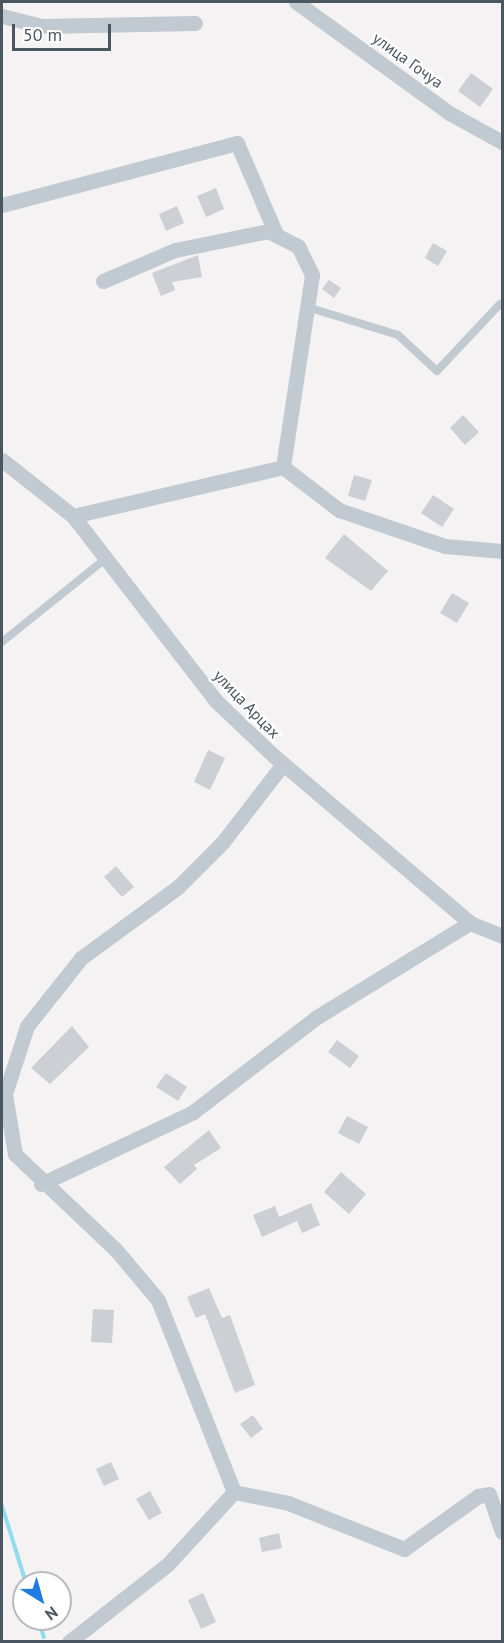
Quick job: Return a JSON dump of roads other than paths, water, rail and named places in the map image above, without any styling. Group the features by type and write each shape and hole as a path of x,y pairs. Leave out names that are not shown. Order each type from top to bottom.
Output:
{"street":[{"name":"улица Гочуа","path":"296,2 451,114 502,142"},
{"path":"2,16 42,26 195,23"},
{"path":"2,205 237,143 276,234 307,258 312,275 283,467"},
{"path":"103,281 176,250 276,234"},
{"name":"улица Арцах","path":"2,460 73,516 104,560 216,701 283,764 470,924 502,936"},
{"path":"73,516 283,467"},
{"path":"283,467 339,510 445,546 502,551"},
{"path":"234,1492 158,1300 116,1250 8,1154 5,1094 27,1026 81,958 178,887 222,843 283,764"},
{"path":"41,1184 193,1112 317,1017 470,924"},
{"path":"234,1492 288,1503 404,1549 478,1496 489,1494 502,1532"},
{"path":"75,1640 168,1564 234,1492"}],"lane":[{"path":"308,308 398,335 437,371 500,304"},
{"path":"2,642 104,560"}],"waterway":[{"path":"2,1506 22,1571"},
{"path":"42,1631 44,1637"}]}
